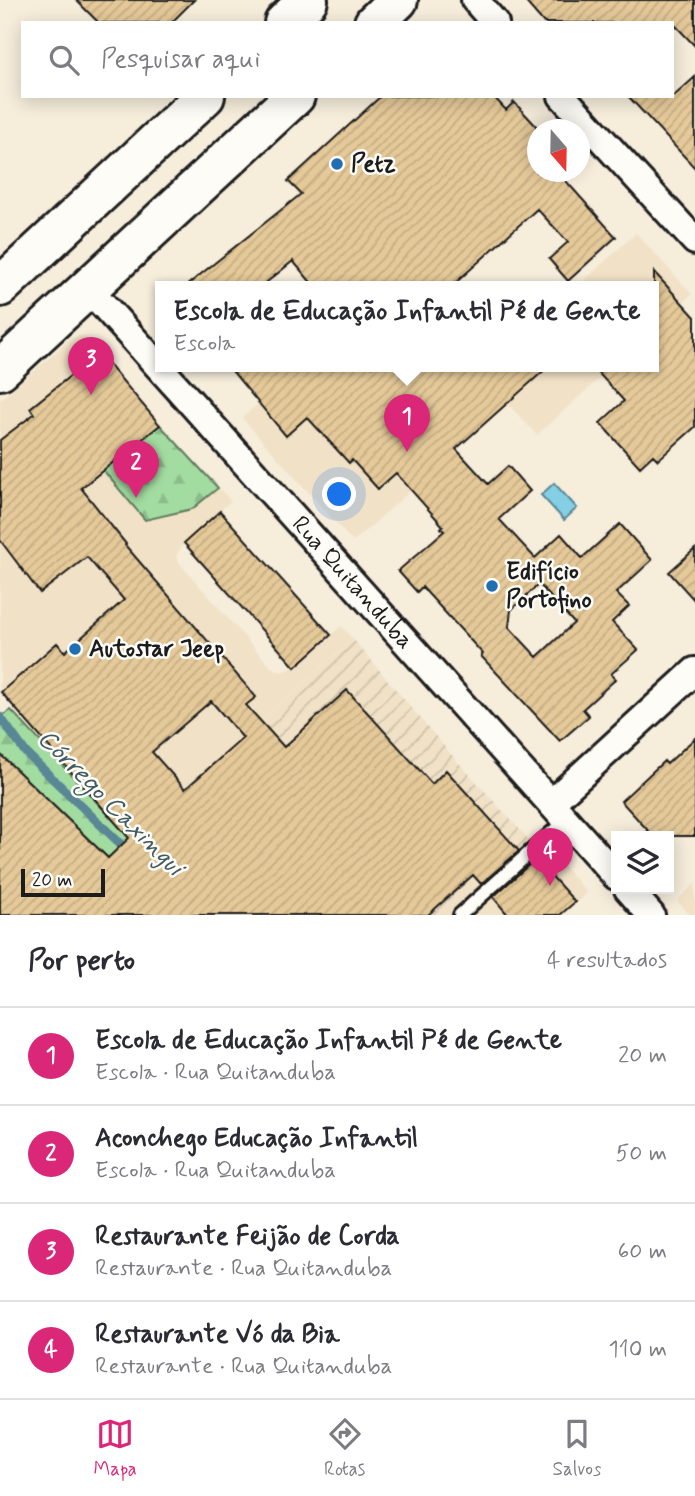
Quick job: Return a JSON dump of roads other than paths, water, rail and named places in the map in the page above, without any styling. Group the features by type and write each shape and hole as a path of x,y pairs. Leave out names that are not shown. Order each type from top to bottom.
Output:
{"highway":[{"path":"286,21 308,0"},
{"path":"376,21 398,0"},
{"path":"0,287 203,98"},
{"path":"0,370 293,98"}],"street":[{"path":"475,0 493,21"},
{"path":"564,98 695,241"},
{"name":"Rua Quitanduba","path":"88,288 155,362"},
{"name":"Rua Quitanduba","path":"164,372 611,870"},
{"path":"559,811 695,671"},
{"path":"632,894 651,915"}],"lane":[{"path":"460,915 559,811"}],"water":[{"path":"554,483 577,508 564,520 541,495"}],"waterway":[{"name":"Córrego Caxingui","path":"0,717 26,753 129,852"}],"place":[{"name":"Petz","path":"337,164"},
{"name":"Restaurante Feijão de Corda","path":"91,395"},
{"name":"Escola de Educação Infantil Pé de Gente","path":"407,452"},
{"name":"Aconchego Educação Infantil","path":"136,498"},
{"name":"Edifício Portofino","path":"492,586"},
{"name":"Autostar Jeep","path":"75,649"},
{"name":"Restaurante Vó da Bia","path":"550,886"}]}
